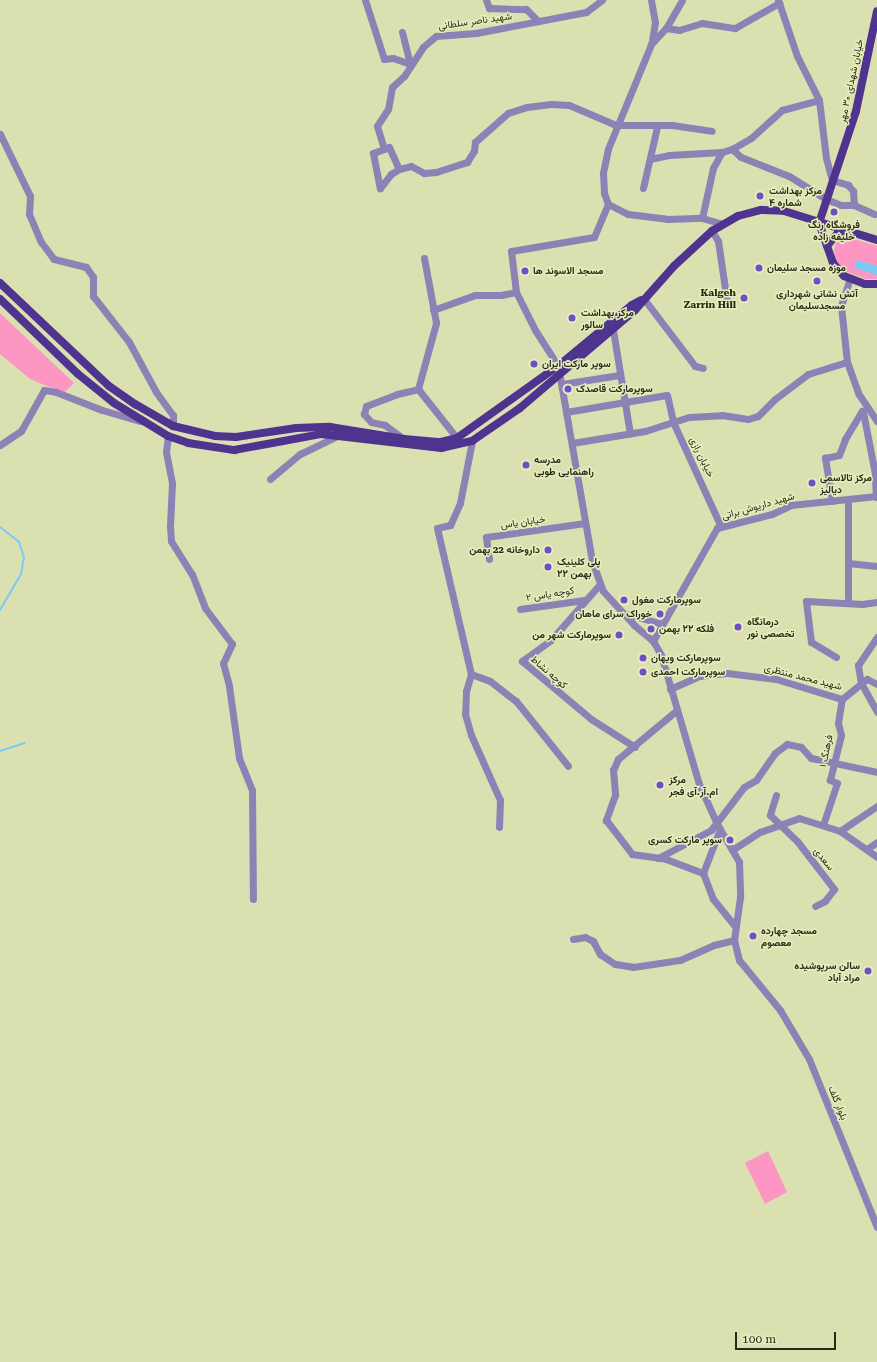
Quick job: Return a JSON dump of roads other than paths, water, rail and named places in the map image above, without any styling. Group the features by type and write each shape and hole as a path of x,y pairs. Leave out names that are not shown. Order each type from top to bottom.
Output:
{"main road":[{"name":"خیابان شهدای ۳۰ مهر","path":"819,223 856,111 877,11"},
{"path":"0,283 109,386 173,426 215,436 236,437 296,428 330,427 441,448 472,441 487,433 613,330 712,231 738,216 761,210 784,211 877,240"},
{"path":"819,223 833,263 844,276 865,284 877,284"},
{"path":"827,246 838,233 847,231"},
{"path":"0,299 78,374 140,421 168,436 188,443 234,450 302,436 321,434 441,442 457,438 480,424 558,366 632,304 644,299"},
{"path":"480,424 487,433"},
{"path":"168,436 173,426"}],"street":[{"path":"365,0 384,59 393,58 410,64"},
{"path":"486,0 489,8 526,9 538,21"},
{"path":"573,939 585,937 593,941 600,954 615,964 633,967 680,960 714,945 734,940 740,897 739,862 718,826 699,784 661,655 654,641 619,611 600,584 592,561 566,412 561,374 558,366 535,330 516,292 511,251 594,237 608,204 604,193 603,174 616,125 651,44 655,22 651,0"},
{"path":"651,44 666,28 682,0"},
{"name":"شهید ناصر سلطانی","path":"384,149 376,126 388,109 392,88 404,76 410,64 423,47 436,36 476,33 586,12 599,1"},
{"path":"666,28 679,30 702,23 735,28 779,2 797,56 819,100 826,158 832,180 848,185 853,191 854,205"},
{"path":"402,32 410,64"},
{"path":"650,159 689,153 722,152 732,149 751,138 782,110 819,100"},
{"path":"399,169 389,147 373,153 380,188 390,174 399,169 411,166 424,172 436,172 467,162 474,150 476,142 508,113 527,107 559,103 616,125 672,125 712,131"},
{"path":"643,188 657,126"},
{"path":"0,134 30,196 29,214 41,242 54,259 86,267 93,277 93,296 129,342 156,392 173,415 173,426"},
{"path":"732,149 742,157 789,176 826,199 841,205 854,205 876,214"},
{"path":"702,218 713,168 722,152"},
{"path":"608,204 636,216 702,218 723,224"},
{"path":"712,231 718,241 727,302"},
{"path":"418,389 435,329 424,258"},
{"path":"850,278 841,306 847,362 858,394 877,421"},
{"path":"433,310 475,294 501,295 516,292"},
{"path":"644,299 694,366 703,368"},
{"path":"613,330 619,375 630,434"},
{"path":"572,443 630,434 673,422 715,416 748,419 758,416 774,399 808,374 847,362"},
{"path":"562,384 619,375"},
{"path":"418,389 457,438"},
{"path":"408,441 385,426 371,422 364,414 366,406 397,394 418,389"},
{"path":"0,445 21,431 44,390 56,392 102,410 140,421"},
{"name":"شهید داریوش براتی","path":"654,641 717,528 779,512 791,505 848,501 876,497 875,474 858,394"},
{"name":"خیابان رازی","path":"624,404 667,395 673,422 710,498 721,528"},
{"path":"566,412 624,404"},
{"path":"832,501 824,458 839,455 845,439 863,415 862,411"},
{"path":"168,436 166,452 172,482 170,526 172,541 192,574 205,608 232,644 223,663 229,686 239,758 252,790 253,899"},
{"path":"270,479 300,454 337,436"},
{"path":"472,441 460,503 450,524 437,528 471,674 466,691 465,714 471,735 500,800 499,827"},
{"path":"848,501 848,603"},
{"name":"خیابان یاس","path":"490,559 486,537 585,523"},
{"path":"848,563 877,566"},
{"name":"کوچه نشاط","path":"600,584 584,600 551,640 522,661 591,719 635,747"},
{"name":"کوچه یاس ۲","path":"520,610 584,600"},
{"path":"836,657 811,642 806,601 848,603 877,602"},
{"path":"619,611 635,618 663,624"},
{"path":"877,637 858,665 861,683 877,712"},
{"name":"شهید محمد منتظری","path":"670,689 699,676 726,673 776,679 842,699 861,683"},
{"path":"471,674 490,682 516,701 568,766"},
{"path":"861,683 867,679 877,684"},
{"name":"فرهنگ ۱","path":"823,825 837,783 830,780 841,734 838,723 842,699"},
{"path":"677,710 635,747 618,759 613,770 615,795 606,820 632,854 658,858 702,874"},
{"path":"736,927 713,899 702,874 718,826 744,787 756,780 774,753 787,744 801,747 811,758 877,772"},
{"path":"776,795 770,815 777,825"},
{"path":"840,831 877,806"},
{"path":"732,850 777,825 799,818 840,831 877,857"},
{"name":"سعدی","path":"777,825 797,841 834,888 826,901 815,906"},
{"path":"658,858 718,826"},
{"path":"867,849 877,842"},
{"name":"بلوار گلف","path":"734,940 739,960 780,1010 810,1058 877,1227"}],"water":[{"path":"857,260 877,266 877,275 854,268"}],"waterway":[{"path":"0,527 19,542 24,557 21,574 0,610"},
{"path":"0,751 25,743"}],"place":[{"name":"مرکز بهداشت شماره ۴","path":"760,196"},
{"name":"فروشگاه رنگ خلیفه زاده","path":"834,212"},
{"name":"موزه مسجد سلیمان","path":"759,268"},
{"name":"مسجد الاسوند ها","path":"525,271"},
{"name":"آتش نشانی شهرداری مسجدسلیمان","path":"817,281"},
{"name":"Kalgeh Zarrin Hill","path":"744,298"},
{"name":"مرکز بهداشت سالور","path":"572,318"},
{"name":"سوپر مارکت ایران","path":"534,364"},
{"name":"سوپرمارکت قاصدک","path":"568,389"},
{"name":"مدرسه راهنمایی طوبی","path":"526,465"},
{"name":"مرکز تالاسمی دیالیز","path":"812,483"},
{"name":"داروخانه 22 بهمن","path":"548,550"},
{"name":"پلی کلینیک ۲۲ بهمن","path":"548,567"},
{"name":"سوپرمارکت مغول","path":"624,600"},
{"name":"خوراک سرای ماهان","path":"660,614"},
{"name":"درمانگاه تخصصی نور","path":"738,627"},
{"name":"فلکه ۲۲ بهمن","path":"651,629"},
{"name":"سوپرمارکت شهر من","path":"619,635"},
{"name":"سوپرمارکت ویهان","path":"643,658"},
{"name":"سوپرمارکت احمدی","path":"643,672"},
{"name":"مرکز ام.آر.آی فجر","path":"660,785"},
{"name":"سوپر مارکت کسری","path":"730,840"},
{"name":"مسجد چهارده معصوم","path":"753,936"},
{"name":"سالن سرپوشیده مراد آباد","path":"868,971"}]}
